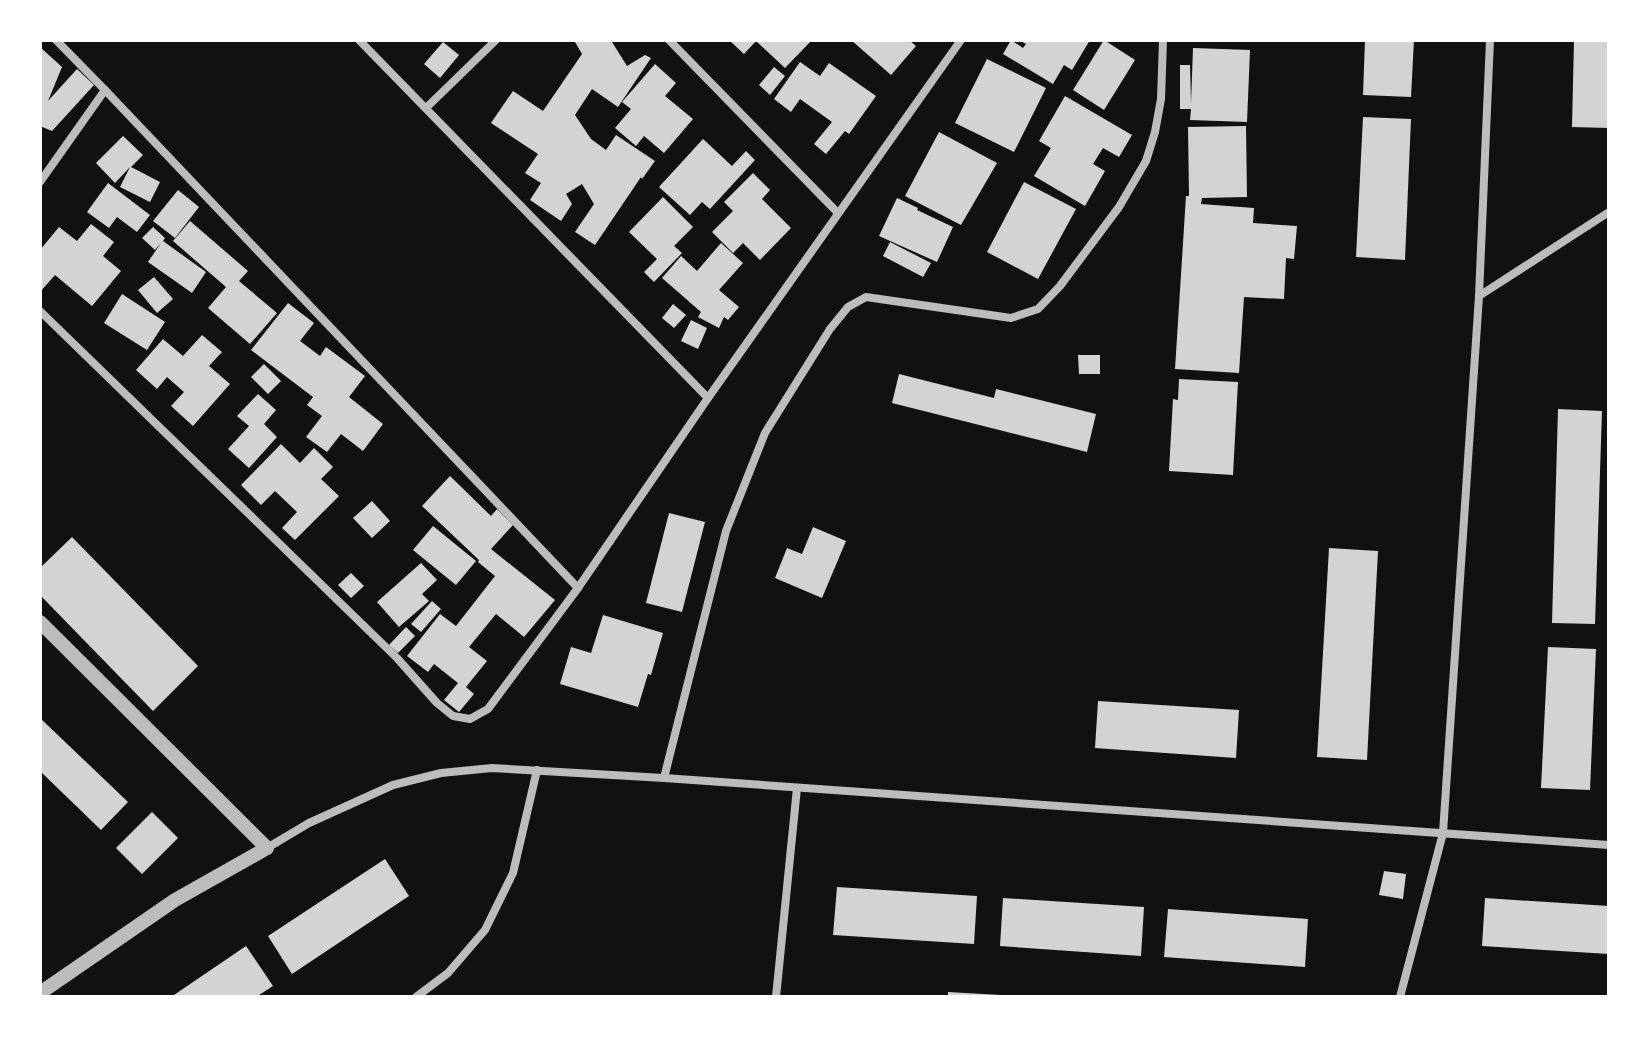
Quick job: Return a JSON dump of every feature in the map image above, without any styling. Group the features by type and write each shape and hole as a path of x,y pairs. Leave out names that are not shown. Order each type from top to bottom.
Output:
{"street":[{"path":"56,40 578,588"},
{"path":"359,40 708,398"},
{"path":"426,108 496,40"},
{"path":"669,40 838,213"},
{"path":"40,311 397,658 437,703 453,716 470,719 488,709 578,588 961,40"},
{"path":"664,778 726,531 765,433 830,329 848,307 866,297 1011,318 1038,309 1060,286 1119,207 1146,161 1161,99 1163,40"},
{"path":"1400,997 1443,833 1479,296 1490,40"},
{"path":"40,182 105,90"},
{"path":"1479,296 1609,212"},
{"path":"40,622 267,848"},
{"path":"40,993 175,900 309,823 393,785 441,773 492,768 1609,845"},
{"path":"416,997 448,973 485,930 513,873 537,770"},
{"path":"776,997 797,788"}],"building":[{"path":"576,40 614,40 612,42 627,66 645,55 651,58 618,107 592,89 575,115 591,139 606,150 616,135 655,161 595,245 575,232 594,204 582,184 566,194 572,204 561,221 530,200 541,183 525,173 538,154 491,123 513,91 543,111 582,54"},
{"path":"729,40 812,40 785,68 756,41 744,54"},
{"path":"851,40 909,40 916,46 891,75"},
{"path":"1011,40 1023,48 1026,44 1019,40 1090,40 1072,70 1064,65 1053,84 1003,54"},
{"path":"1104,40 1135,60 1104,110 1073,90"},
{"path":"1365,40 1414,40 1411,97 1363,95"},
{"path":"1574,40 1609,40 1609,128 1572,127"},
{"path":"443,42 459,55 440,78 424,64"},
{"path":"40,47 62,67 48,101 77,69 94,85 52,131 40,126"},
{"path":"1193,48 1250,50 1247,122 1190,120 1191,109 1180,109 1180,65 1190,65 1191,104"},
{"path":"987,59 1046,88 1014,152 955,123"},
{"path":"800,62 820,76 829,63 876,96 849,134 845,131 826,154 814,144 832,122 800,99 791,112 774,99"},
{"path":"655,64 676,83 665,96 693,119 664,153 644,136 636,146 615,128 631,109 622,102"},
{"path":"774,67 785,76 770,95 759,85"},
{"path":"1065,96 1132,135 1119,157 1103,148 1093,164 1105,171 1085,206 1034,176 1051,148 1039,141"},
{"path":"1363,117 1411,119 1405,260 1356,257"},
{"path":"1246,126 1247,197 1202,198 1201,204 1254,208 1253,223 1297,226 1294,259 1286,258 1284,299 1244,297 1239,373 1175,369 1186,196 1189,196 1188,127"},
{"path":"939,132 997,163 961,225 905,196"},
{"path":"123,136 143,155 131,167 160,182 150,202 120,187 130,167 115,183 96,163"},
{"path":"703,139 732,166 746,151 755,160 710,209 702,202 690,215 659,187"},
{"path":"753,173 770,190 762,199 791,228 760,260 743,243 733,253 712,232 733,211 724,202"},
{"path":"1024,182 1076,209 1038,279 987,252"},
{"path":"108,183 150,215 137,232 117,217 109,228 87,212"},
{"path":"178,190 199,207 175,238 153,221"},
{"path":"663,197 693,227 674,246 682,253 654,282 644,272 657,259 629,232"},
{"path":"897,198 953,227 937,262 879,236"},
{"path":"190,221 248,271 239,281 277,313 250,344 208,308 226,287 173,241"},
{"path":"91,224 114,242 103,256 121,271 92,306 55,275 40,292 40,250 59,227 77,241"},
{"path":"153,227 165,238 163,241 206,272 192,293 148,262 161,243 155,250 142,238"},
{"path":"890,242 931,263 923,277 883,256"},
{"path":"721,243 743,263 719,290 739,307 728,320 724,317 719,328 698,317 701,312 662,278 681,256 697,271"},
{"path":"154,277 173,299 157,313 138,290"},
{"path":"122,294 165,322 147,350 104,323"},
{"path":"288,303 314,323 300,341 320,356 326,347 365,376 349,397 383,424 363,451 341,434 327,452 306,437 322,416 307,405 313,397 251,350"},
{"path":"673,304 686,315 674,328 662,318"},
{"path":"691,320 707,328 698,349 681,341"},
{"path":"202,335 222,352 209,366 230,384 193,426 171,406 184,392 167,377 157,389 136,370 163,339 183,356"},
{"path":"1078,355 1100,355 1100,374 1079,374"},
{"path":"264,364 281,381 268,394 251,377"},
{"path":"899,374 994,398 996,389 1096,414 1087,452 892,403"},
{"path":"1179,379 1238,382 1233,475 1169,471 1173,399 1178,400"},
{"path":"258,394 276,410 264,424 277,437 249,468 228,449 249,426 237,416"},
{"path":"1558,409 1602,411 1595,624 1552,623"},
{"path":"281,444 300,463 314,448 333,467 321,479 339,496 295,540 282,528 297,512 275,491 261,505 241,485"},
{"path":"450,476 491,516 497,509 513,525 491,549 555,600 524,637 496,614 469,647 487,661 466,687 474,694 459,712 444,700 458,683 434,664 428,672 407,656 440,614 456,626 495,576 422,506"},
{"path":"372,501 390,521 372,538 353,518"},
{"path":"669,513 705,522 682,612 646,603"},
{"path":"433,526 476,561 456,585 413,550"},
{"path":"813,527 846,541 822,598 775,578 787,548 802,554"},
{"path":"72,537 198,666 153,711 40,595 40,568"},
{"path":"1329,548 1378,551 1367,760 1317,757"},
{"path":"421,563 437,580 422,594 429,601 399,627 377,602"},
{"path":"351,573 364,586 351,598 338,585"},
{"path":"432,601 441,609 421,632 411,624"},
{"path":"603,615 663,633 638,707 560,684 571,647 591,653"},
{"path":"406,627 415,636 398,653 389,645"},
{"path":"1548,647 1596,649 1590,790 1541,788"},
{"path":"1098,701 1239,710 1236,758 1095,748"},
{"path":"40,718 128,802 101,830 40,771"},
{"path":"152,812 178,838 142,874 116,848"},
{"path":"385,859 409,896 292,974 268,936"},
{"path":"1384,871 1406,874 1403,899 1379,895"},
{"path":"837,887 977,896 974,944 833,935"},
{"path":"1003,898 1144,907 1141,956 1000,946"},
{"path":"1485,898 1609,906 1609,954 1482,946"},
{"path":"1168,909 1308,919 1305,967 1164,957"},
{"path":"246,946 273,986 256,997 171,997"},
{"path":"948,992 1001,995 1001,997 948,997"}]}
